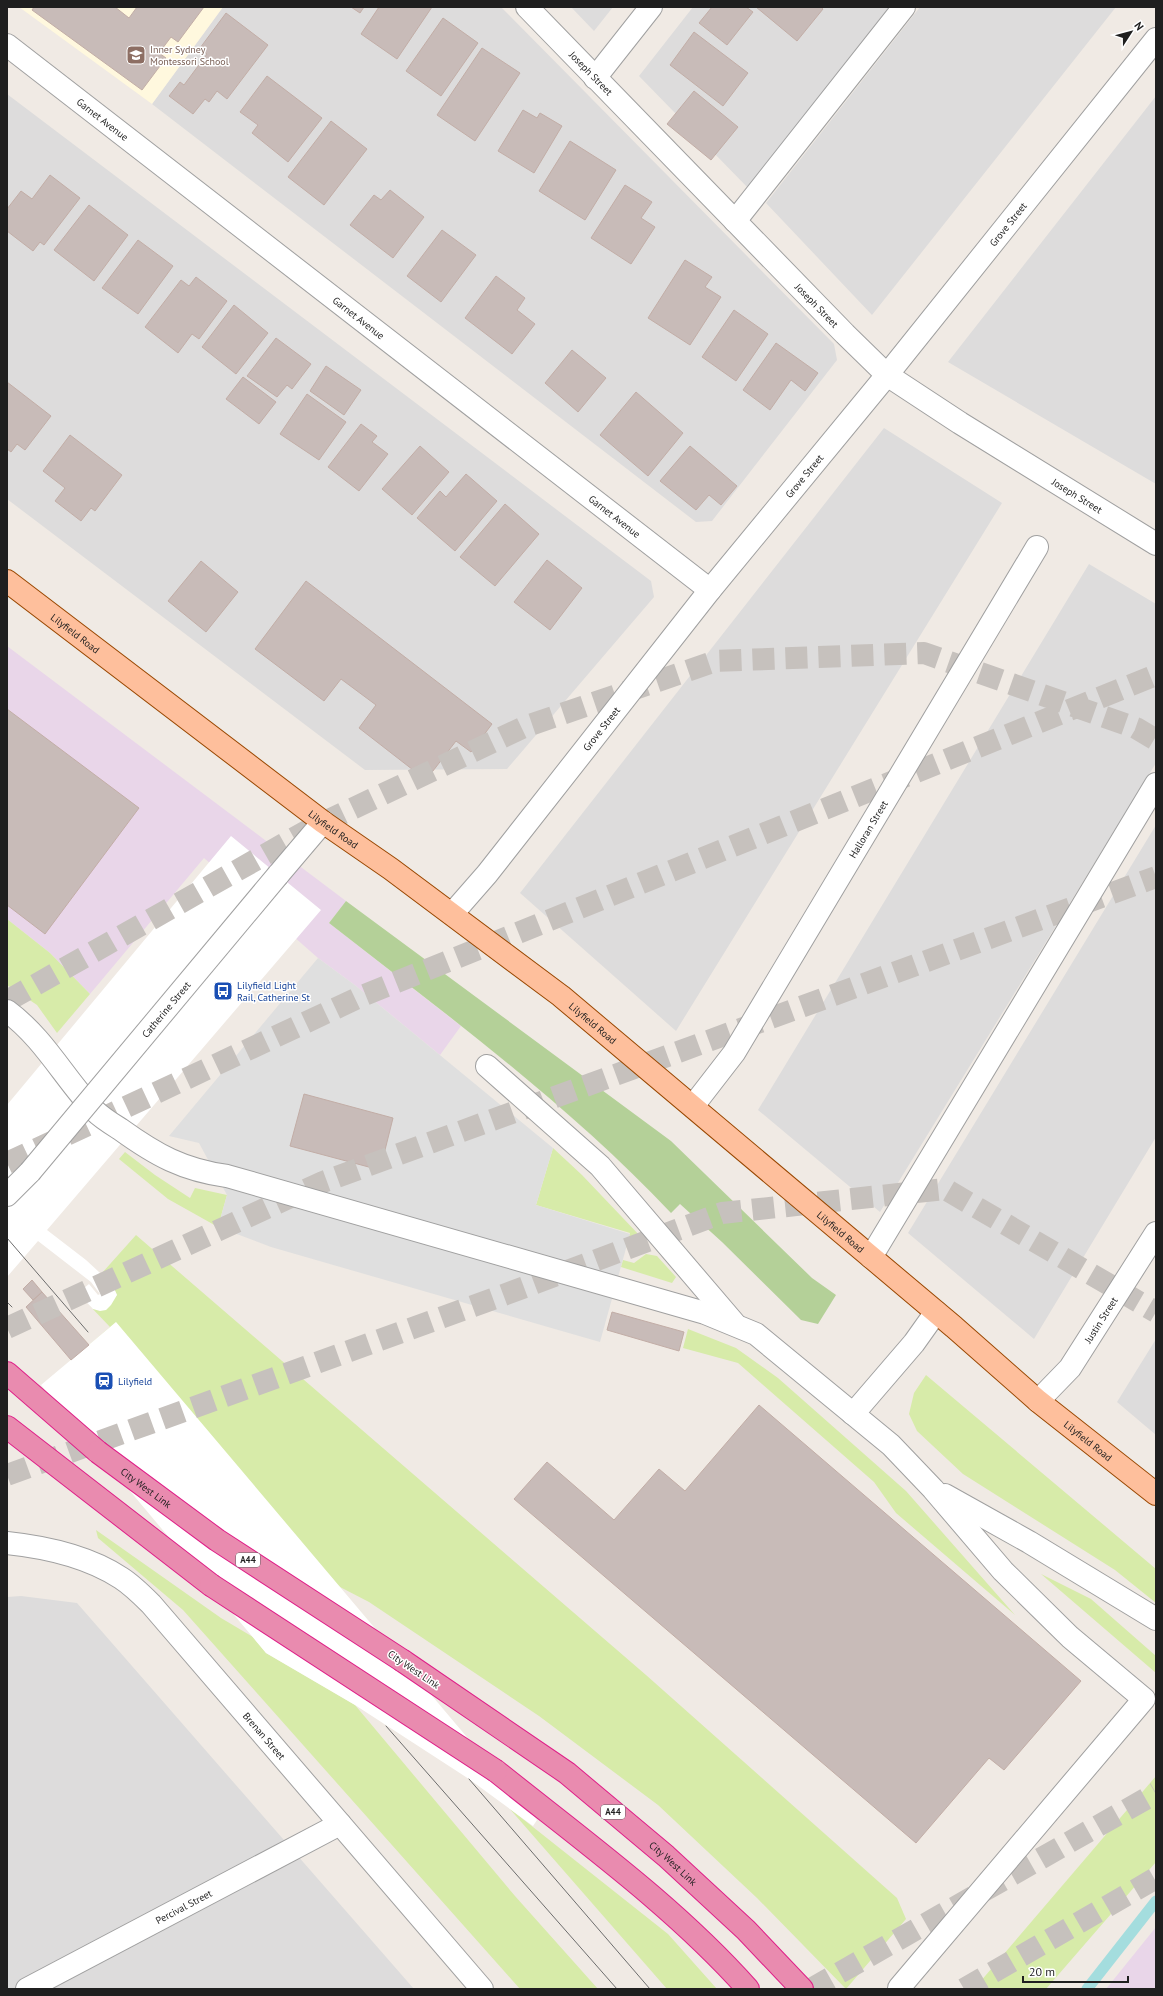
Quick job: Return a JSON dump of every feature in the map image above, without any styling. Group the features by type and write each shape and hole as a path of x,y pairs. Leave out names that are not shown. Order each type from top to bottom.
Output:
{"highway":[{"name":"City West Link","path":"7,1373 98,1452 217,1540 403,1661 567,1774 666,1856 746,1930 802,1989"},
{"path":"7,1427 211,1585 496,1771 620,1869 682,1924 748,1989"}],"main road":[{"name":"Lilyfield Road","path":"7,581 323,822 391,868 561,996 936,1312 1038,1401 1156,1494"}],"street":[{"name":"Joseph Street","path":"527,7 845,334 887,375 960,423 1156,544"},
{"path":"595,78 651,7"},
{"path":"735,221 904,7"},
{"name":"Grove Street","path":"452,914 487,874 710,590 887,375 1156,38"},
{"name":"Garnet Avenue","path":"7,45 710,590"},
{"name":"Halloran Street","path":"693,1106 734,1053 1037,547"},
{"path":"871,1257 1156,784"},
{"name":"Catherine Street","path":"7,1194 30,1172 323,822"},
{"path":"7,1011 22,1022 41,1042 96,1112 156,1155 196,1169 228,1176 705,1312 756,1334 891,1445 933,1489 1003,1572 1070,1637 1144,1699 899,1988"},
{"path":"487,1066 600,1166 738,1327"},
{"name":"Justin Street","path":"1038,1401 1070,1368 1156,1233"},
{"path":"853,1414 914,1343 936,1312"},
{"path":"933,1489 1030,1542 1156,1619"},
{"name":"Brenan Street","path":"7,1543 49,1550 79,1559 121,1578 151,1604 482,1989"},
{"name":"Percival Street","path":"27,1989 340,1824"}],"shaded area":[{"name":"Inner Sydney Montessori School","path":"19,7 223,7 152,104"},
{"path":"223,7 501,7 834,344 837,360 712,521 696,522 152,104"},
{"path":"571,7 613,7 594,31"},
{"path":"693,7 892,7 748,188 639,76"},
{"path":"920,7 1116,7 872,315 766,203"},
{"path":"7,94 651,581 654,597 507,769 365,770 7,499"},
{"path":"1156,96 1156,484 948,362"},
{"path":"884,428 1002,503 676,1031 520,893"},
{"path":"1089,564 1156,604 1156,763 880,1212 758,1110"},
{"path":"7,646 346,901 329,923 461,1026 440,1055 356,986 318,958 204,858 90,994 50,953 7,919"},
{"path":"1156,825 1156,1137 1034,1339 908,1233"},
{"path":"318,958 356,986 553,1148 536,1205 630,1234 600,1342 271,1247 218,1227 227,1195 199,1143 169,1136"},
{"path":"1156,1339 1156,1435 1117,1402"},
{"path":"21,1596 77,1603 414,1989 7,1989 7,1597"},
{"path":"1156,1927 1156,1989 1106,1989"}],"green space":[{"path":"346,901 671,1141 812,1278 836,1295 818,1324 801,1320 722,1242 680,1204 671,1213 632,1173 549,1098 462,1026 329,923"},
{"path":"7,919 50,953 90,994 57,1033 37,1005 7,985"},
{"path":"553,1148 582,1175 641,1237 641,1245 638,1251 626,1247 630,1233 536,1205"},
{"path":"125,1152 155,1175 190,1198 195,1188 227,1195 218,1227 168,1199 119,1159"},
{"path":"136,1235 646,1675 897,1898 906,1919 846,1989 757,1898 658,1805 539,1716 369,1602 340,1587 61,1369 110,1327 88,1304 93,1309 117,1295 112,1284 102,1273"},
{"path":"646,1254 657,1256 676,1277 672,1283 621,1267 623,1260 634,1263"},
{"path":"688,1329 736,1348 778,1378 906,1491 1015,1615 896,1513 874,1482 738,1363 683,1348"},
{"path":"926,1375 1156,1569 1156,1603 1115,1570 963,1474 917,1431 909,1414 914,1393"},
{"path":"96,1530 221,1618 253,1637 266,1653 355,1705 515,1896 598,1989 520,1989 183,1610 98,1538"},
{"path":"1041,1574 1091,1599 1156,1656 1156,1673"},
{"path":"1156,1776 1156,1862 1046,1989 974,1989"},
{"path":"509,1808 668,1934 717,1989 667,1989"}],"pier":[{"path":"231,836 321,910 47,1230 86,1260 112,1284 117,1295 111,1305 106,1310 100,1311 93,1309 78,1293 89,1284 98,1295 100,1294 91,1282 38,1241 7,1277 7,1105"},
{"path":"116,1322 537,1820 533,1826 469,1779 355,1705 266,1653 41,1385"}],"building":[{"name":"Inner Sydney Montessori School","path":"34,7 115,7 129,18 137,7 204,7 178,42 171,37 159,53 166,58 142,90 32,10"},
{"path":"351,7 364,7 360,13"},
{"path":"379,7 432,7 397,59 361,34"},
{"path":"712,7 746,7 753,12 727,45 699,23"},
{"path":"756,7 821,7 823,9 797,41"},
{"path":"226,13 268,45 227,99 217,91 209,102 205,99 193,114 169,96 180,82 184,85 207,54 200,48"},
{"path":"443,18 478,43 441,96 406,71"},
{"path":"694,32 748,73 723,106 670,65"},
{"path":"482,48 520,73 475,141 437,115"},
{"path":"267,76 322,118 288,162 252,133 258,125 240,112"},
{"path":"694,91 738,127 711,160 667,124"},
{"path":"523,110 537,118 540,113 562,126 534,173 498,151"},
{"path":"331,121 367,149 324,205 288,177"},
{"path":"570,141 616,170 585,220 539,191"},
{"path":"50,175 80,198 44,245 40,242 33,251 7,231 7,209 21,191 32,199"},
{"path":"625,185 652,202 641,218 655,227 631,264 591,238"},
{"path":"390,190 424,217 393,258 350,225 374,195 381,200"},
{"path":"89,205 128,235 94,281 54,250"},
{"path":"442,230 476,255 441,302 407,276"},
{"path":"138,240 173,266 138,314 102,288"},
{"path":"685,260 712,277 705,287 721,297 690,345 648,318"},
{"path":"496,276 525,298 517,310 535,324 512,354 465,318"},
{"path":"196,277 227,301 199,339 192,334 178,353 145,327 181,280 189,286"},
{"path":"234,305 268,333 236,374 202,347"},
{"path":"734,310 768,334 736,381 702,357"},
{"path":"276,338 311,364 292,389 287,385 277,397 247,376"},
{"path":"776,343 818,373 805,391 791,380 770,410 743,390"},
{"path":"572,350 606,378 578,412 545,383"},
{"path":"326,366 361,390 344,415 310,391"},
{"path":"243,377 276,402 259,424 226,399"},
{"path":"7,382 51,416 25,450 17,444 11,452 7,449"},
{"path":"636,392 683,433 648,476 600,435"},
{"path":"307,394 346,422 319,460 280,434"},
{"path":"361,424 377,436 372,442 388,454 359,491 328,467"},
{"path":"70,435 122,475 95,511 91,508 81,521 55,501 65,488 43,471"},
{"path":"420,446 449,472 412,515 382,489"},
{"path":"690,446 737,486 721,505 709,495 696,510 660,481"},
{"path":"466,474 497,501 455,551 417,518 440,491 446,497"},
{"path":"505,504 539,534 495,586 460,557"},
{"path":"547,560 582,588 550,630 514,602"},
{"path":"201,561 238,592 206,632 168,601"},
{"path":"306,581 492,724 471,752 456,741 426,780 359,728 376,705 341,679 324,701 255,649"},
{"path":"7,709 139,808 45,934 7,905"},
{"path":"304,1094 393,1118 380,1170 290,1146"},
{"path":"32,1280 42,1292 33,1300 23,1289"},
{"path":"42,1292 89,1345 71,1360 26,1307"},
{"path":"612,1312 684,1332 679,1351 607,1330"},
{"path":"759,1405 1081,1681 1004,1770 989,1758 916,1843 514,1499 547,1462 614,1520 659,1469 685,1491"}],"waterway":[{"path":"1087,1989 1156,1901"}],"tunnel":[{"path":"7,1001 312,828 524,727 716,661 924,653 1136,728 1156,740"},
{"path":"7,1163 362,996 1156,675"},
{"path":"7,1328 323,1182 1156,877"},
{"path":"7,1475 501,1296 722,1213 945,1189 1156,1312"},
{"path":"811,1989 1156,1793"},
{"path":"964,1989 1156,1878"}],"tram line":[{"path":"7,1238 88,1332"},
{"path":"7,1302 12,1307"},
{"path":"386,1726 617,1989"},
{"path":"469,1779 650,1989"}],"place":[{"name":"Inner Sydney Montessori School","path":"136,55"},
{"name":"Lilyfield Light Rail, Catherine St","path":"223,991"},
{"name":"Lilyfield","path":"104,1381"}]}
